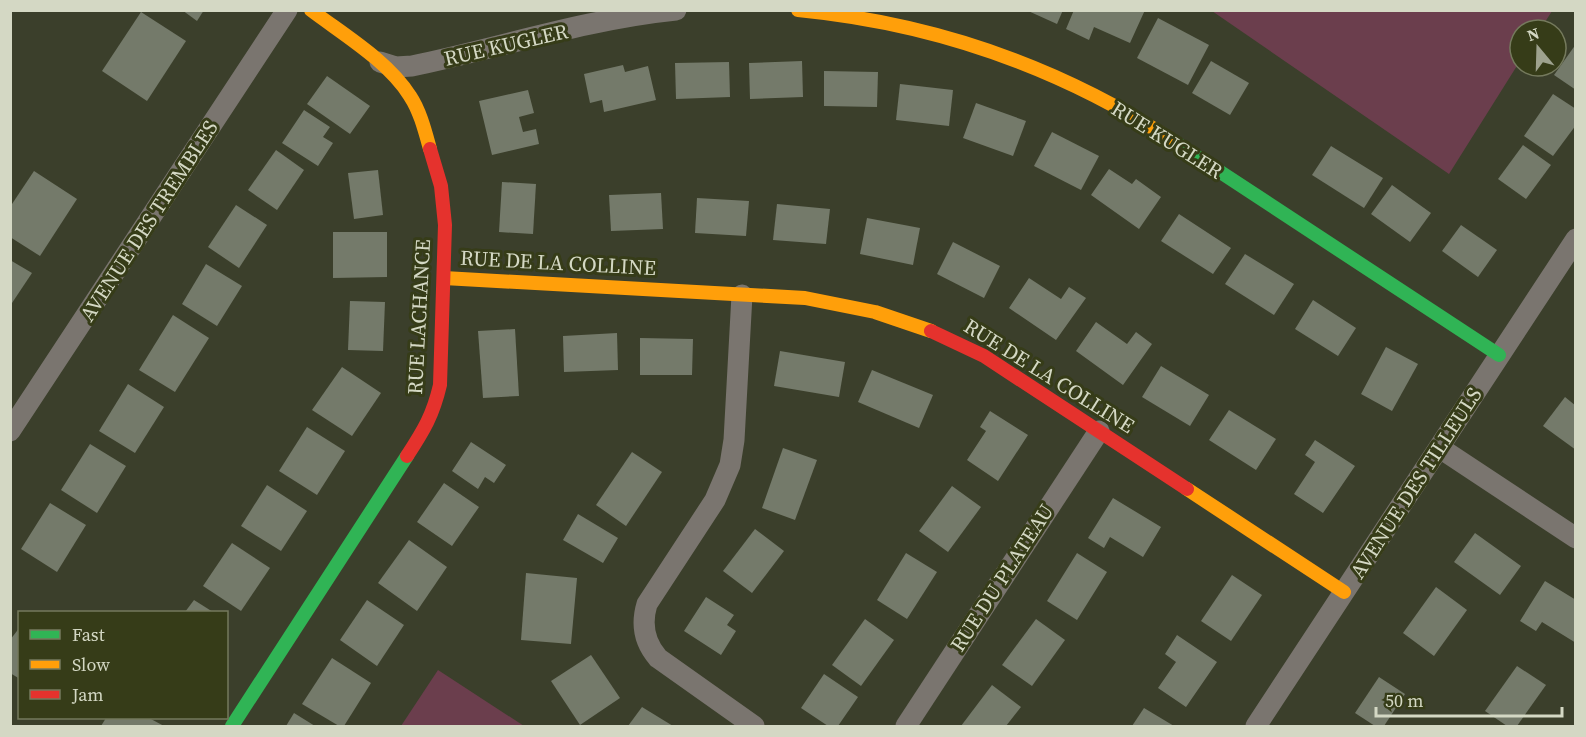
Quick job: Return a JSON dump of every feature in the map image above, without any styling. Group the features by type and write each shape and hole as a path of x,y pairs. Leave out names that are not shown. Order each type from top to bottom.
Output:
{"street":[{"name":"AVENUE DES TREMBLES","path":"10,431 287,10"},
{"name":"RUE LACHANCE","path":"232,726 432,417 440,385 445,225 441,186 427,135 406,88 392,72 311,10"},
{"name":"RUE KUGLER","path":"374,58 396,67 412,66 554,33 676,10"},
{"name":"RUE KUGLER","path":"798,10 892,24 966,42 1031,65 1103,99 1499,355"},
{"name":"AVENUE DES TILLEULS","path":"1256,726 1575,239"},
{"name":"RUE DE LA COLLINE","path":"444,278 782,296 829,301 875,311 920,326 984,356 1344,592"},
{"path":"742,295 734,440 730,465 718,495 652,596 644,620 648,645 658,658 754,726"},
{"name":"RUE DU PLATEAU","path":"906,726 1099,430"},
{"path":"1440,448 1575,538"}],"shaded area":[{"path":"1212,11 1552,11 1548,18 1508,18 1509,78 1449,174"},
{"path":"438,670 524,726 401,726"}],"building":[{"path":"182,10 204,10 197,21"},
{"path":"1026,10 1063,10 1057,24"},
{"path":"1074,10 1145,10 1130,43 1094,27 1089,40 1066,29"},
{"path":"141,12 186,41 147,101 102,71"},
{"path":"1158,18 1209,45 1188,85 1137,58"},
{"path":"1576,44 1576,90 1558,78 1568,78 1568,55"},
{"path":"802,61 803,97 750,99 749,63"},
{"path":"1211,61 1249,83 1230,115 1192,93"},
{"path":"729,62 730,97 676,99 675,63"},
{"path":"623,65 625,72 648,66 656,100 604,112 602,100 590,103 584,74"},
{"path":"824,71 878,72 877,107 824,106"},
{"path":"327,76 370,106 350,134 307,104"},
{"path":"900,84 953,90 949,126 896,120"},
{"path":"528,90 534,113 519,117 523,132 536,129 539,144 492,155 479,101"},
{"path":"1553,94 1576,109 1576,125 1553,156 1524,136"},
{"path":"976,103 1026,121 1013,156 963,138"},
{"path":"304,110 330,127 323,137 333,143 318,166 282,143"},
{"path":"1052,132 1099,156 1081,190 1034,166"},
{"path":"1523,145 1551,165 1526,199 1498,179"},
{"path":"1331,146 1383,178 1364,208 1312,175"},
{"path":"276,150 304,170 277,210 248,190"},
{"path":"1109,169 1132,184 1136,179 1161,197 1139,229 1091,195"},
{"path":"378,170 383,215 354,219 348,173"},
{"path":"34,171 77,199 40,256 10,237 10,207"},
{"path":"502,182 536,184 533,234 499,232"},
{"path":"1392,185 1431,213 1410,242 1371,214"},
{"path":"661,193 663,229 611,231 609,195"},
{"path":"697,198 749,201 746,236 695,233"},
{"path":"777,204 830,209 826,244 773,240"},
{"path":"236,205 267,225 239,268 208,247"},
{"path":"1179,214 1231,248 1213,274 1161,241"},
{"path":"867,218 920,228 913,265 860,254"},
{"path":"1461,225 1497,250 1478,277 1442,251"},
{"path":"333,232 387,232 387,277 333,278"},
{"path":"953,242 1000,266 984,298 937,274"},
{"path":"1245,254 1294,284 1274,315 1225,284"},
{"path":"10,260 32,273 10,306"},
{"path":"206,264 242,286 217,326 182,304"},
{"path":"1029,278 1061,299 1069,287 1086,298 1056,340 1009,308"},
{"path":"1313,300 1356,328 1338,356 1295,329"},
{"path":"350,301 385,302 383,351 348,350"},
{"path":"173,315 209,338 175,392 139,370"},
{"path":"1096,322 1127,344 1136,332 1152,344 1123,385 1076,351"},
{"path":"515,329 519,396 483,398 478,331"},
{"path":"617,333 618,370 564,372 563,336"},
{"path":"640,338 693,339 692,375 640,375"},
{"path":"1386,347 1418,364 1392,411 1361,394"},
{"path":"780,351 845,362 839,397 774,386"},
{"path":"1161,366 1209,395 1190,426 1142,397"},
{"path":"342,367 381,393 352,436 312,410"},
{"path":"872,370 933,395 919,428 858,402"},
{"path":"128,384 164,407 135,453 99,431"},
{"path":"1565,397 1576,406 1576,450 1543,426"},
{"path":"1229,410 1276,439 1256,470 1209,440"},
{"path":"990,411 1028,435 998,481 967,460 986,431 980,427"},
{"path":"307,427 345,451 317,495 279,471"},
{"path":"1315,440 1355,466 1323,513 1294,494 1315,462 1305,455"},
{"path":"471,442 506,465 494,483 485,477 478,489 452,471"},
{"path":"90,444 126,466 97,513 61,490"},
{"path":"783,448 817,460 795,520 762,508"},
{"path":"632,452 662,472 626,526 596,505"},
{"path":"444,483 479,507 452,546 417,522"},
{"path":"267,485 307,511 281,551 241,526"},
{"path":"952,486 981,507 948,552 919,531"},
{"path":"1113,498 1161,527 1143,557 1110,537 1104,548 1088,538"},
{"path":"50,503 86,525 57,572 21,549"},
{"path":"578,514 618,538 603,563 563,540"},
{"path":"755,529 784,551 752,593 723,571"},
{"path":"1475,533 1521,566 1500,595 1454,562"},
{"path":"409,540 447,567 417,611 378,583"},
{"path":"232,543 270,568 241,611 203,586"},
{"path":"906,553 937,572 907,619 877,600"},
{"path":"1077,553 1107,572 1077,620 1047,601"},
{"path":"526,573 577,578 571,644 521,640"},
{"path":"1232,575 1262,595 1231,641 1201,621"},
{"path":"1545,581 1576,600 1576,643 1542,622 1536,631 1520,621"},
{"path":"1436,587 1467,610 1434,656 1403,633"},
{"path":"706,597 734,615 727,625 736,631 721,655 684,631"},
{"path":"194,600 211,611 186,611"},
{"path":"367,600 404,625 377,666 340,640"},
{"path":"865,619 894,640 861,686 832,665"},
{"path":"1036,619 1065,640 1032,686 1002,665"},
{"path":"18,630 18,678 10,673 10,640"},
{"path":"1177,635 1217,662 1186,707 1158,688 1176,662 1165,654"},
{"path":"591,655 620,698 580,725 551,681"},
{"path":"332,658 371,683 344,726 339,726 302,704"},
{"path":"1517,666 1546,685 1517,726 1507,726 1485,711"},
{"path":"824,674 858,697 838,726 828,726 801,708"},
{"path":"1379,677 1405,694 1384,726 1375,726 1355,713"},
{"path":"992,685 1021,707 1006,726 961,726"},
{"path":"642,707 673,726 628,726"},
{"path":"1144,708 1174,726 1132,726"},
{"path":"294,713 315,726 286,726"},
{"path":"105,719 151,719 164,726 101,726"}],"traffic: fast":[{"path":"1170,139 1499,355"},
{"path":"232,726 407,456"}],"traffic: slow":[{"path":"311,10 365,49 401,83 417,108 430,149"},
{"path":"798,10 897,25 992,52 1083,90 1170,139"},
{"path":"444,278 805,298 875,312 931,331"},
{"path":"1187,489 1344,592"}],"traffic: jam":[{"path":"407,456 427,422 440,385 445,225 441,186 430,149"},
{"path":"931,331 984,356 1187,489"}]}
